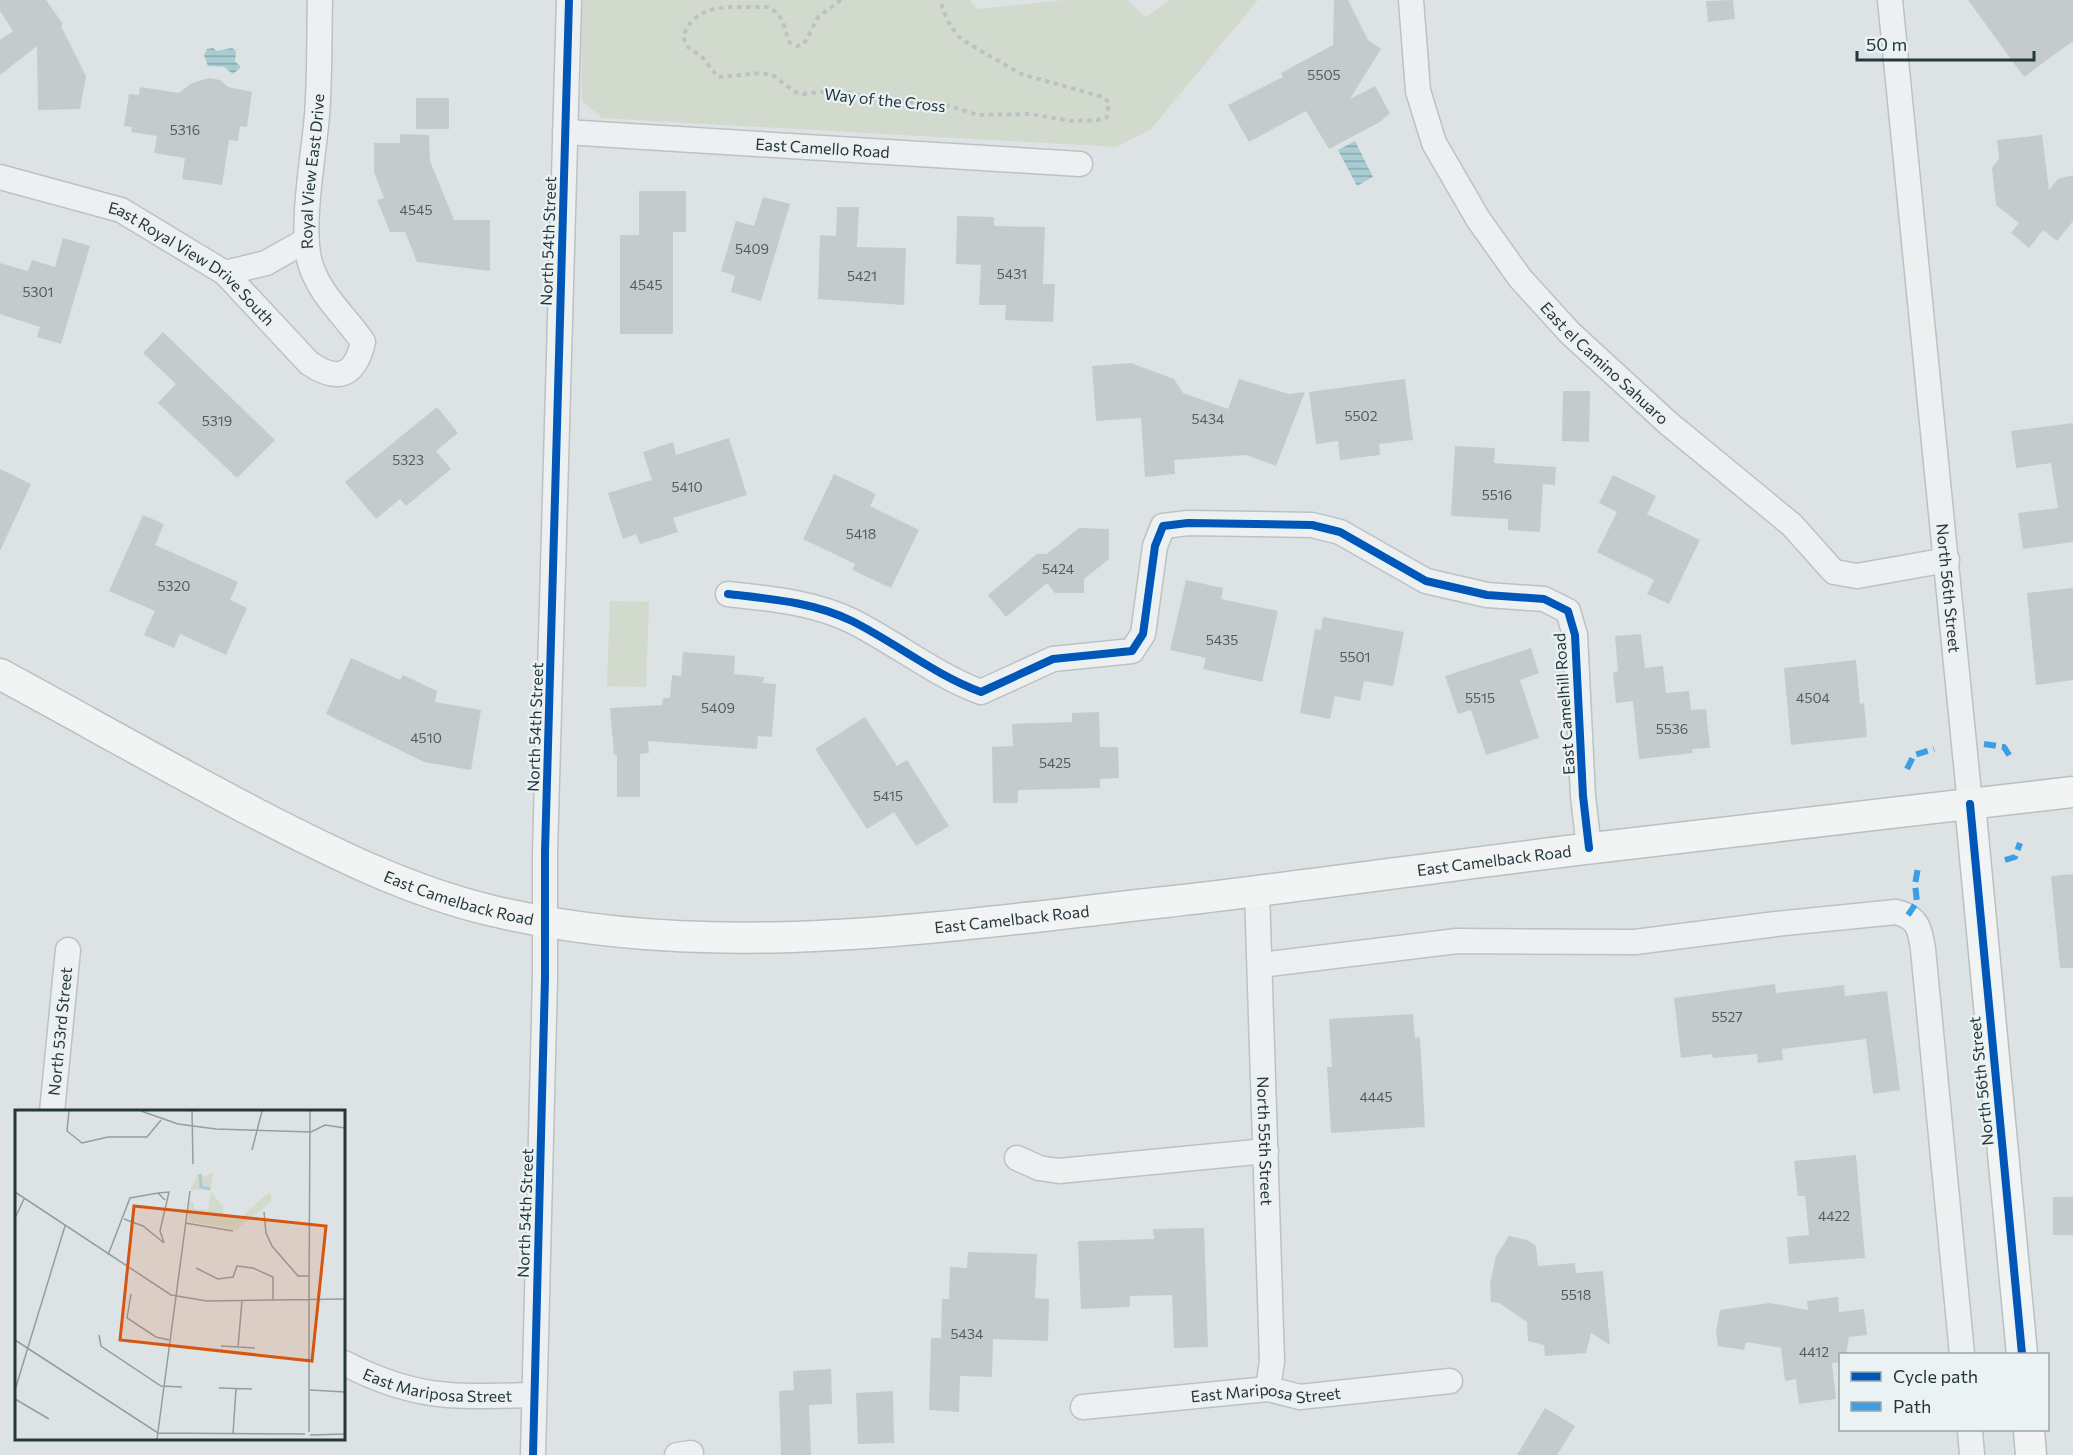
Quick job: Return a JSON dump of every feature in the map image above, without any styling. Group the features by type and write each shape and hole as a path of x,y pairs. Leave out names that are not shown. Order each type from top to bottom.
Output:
{"main road":[{"name":"East Camelback Road","path":"0,674 334,854 447,898 545,922 686,937 842,935 1257,892 1589,848 2073,792"},
{"name":"North 56th Street","path":"1970,804 2022,1353"},
{"path":"2029,1431 2031,1455"}],"street":[{"name":"Royal View East Drive","path":"320,0 317,112 305,241 311,268 330,301 350,322 363,342 359,361"},
{"name":"North 54th Street","path":"533,1455 545,852 569,0"},
{"name":"East el Camino Sahuaro","path":"1411,0 1418,91 1434,143 1484,228 1520,278 1570,333 1668,423 1792,525 1834,572 1857,576 1947,560"},
{"name":"North 56th Street","path":"1890,0 1970,804"},
{"name":"East Camello Road","path":"565,132 1080,164"},
{"name":"East Royal View Drive South","path":"0,177 121,210 225,273 309,363 325,374 343,374 359,361"},
{"path":"225,273 266,263 305,241"},
{"name":"East Camelhill Road","path":"728,594 805,603 852,621 960,684 981,692 1053,659 1132,651 1143,634 1155,546 1163,526 1188,523 1312,525 1340,532 1426,581 1487,595 1544,600 1568,611 1575,635 1583,796 1589,848"},
{"name":"North 55th Street","path":"1257,892 1272,1361 1268,1389"},
{"path":"1261,965 1457,941 1619,943 1896,912 1908,915 1917,922 1923,949 1962,1353"},
{"name":"North 53rd Street","path":"52,1110 68,950"},
{"path":"1017,1158 1039,1168 1059,1172 1266,1151"},
{"name":"East Mariposa Street","path":"345,1364 377,1380 433,1395 456,1398 533,1395"},
{"name":"East Mariposa Street","path":"1083,1407 1268,1389 1300,1397 1450,1381"},
{"path":"1970,1431 1972,1455"}],"shaded area":[{"path":"581,0 970,0 976,9 1064,0 1127,0 1146,17 1170,0 1258,0 1150,130 1116,147 602,118 582,101"},
{"path":"610,601 649,602 646,687 607,686"}],"water":[{"path":"213,48 217,51 232,48 236,51 235,61 241,67 233,74 224,67 208,66 204,55 207,49"},
{"path":"1355,141 1373,177 1357,186 1338,150"}],"building":[{"path":"0,0 46,0 63,24 61,26 86,76 80,109 38,110 37,46 0,75 0,40 13,31 0,11"},
{"path":"1334,0 1348,0 1368,40 1381,49 1350,99 1375,86 1390,113 1380,122 1329,149 1306,111 1249,142 1228,105 1283,77 1281,73 1333,45"},
{"path":"1733,0 1735,19 1708,22 1706,1"},
{"path":"1968,0 2073,0 2073,41 2024,77"},
{"path":"209,78 220,80 228,87 252,92 247,127 240,126 238,141 229,140 222,185 182,179 185,158 154,153 157,136 131,132 132,127 124,126 129,94 139,95 140,87 179,93 192,83"},
{"path":"416,98 449,98 449,129 416,129"},
{"path":"400,134 429,135 430,161 454,220 490,220 490,271 417,262 405,232 390,232 377,200 384,198 374,172 374,143 400,143"},
{"path":"2042,135 2049,190 2058,179 2073,175 2073,221 2057,241 2043,230 2029,248 2011,233 2019,223 1996,205 1992,168 1999,159 1997,140"},
{"path":"639,191 686,191 686,232 673,232 673,334 620,334 620,235 639,235"},
{"path":"763,197 790,204 761,301 731,292 735,276 721,271 736,221 754,226"},
{"path":"837,207 859,207 857,247 906,248 904,305 818,299 820,235 836,236"},
{"path":"957,216 994,217 994,226 1045,227 1043,284 1055,284 1053,322 1005,320 1006,305 979,305 981,265 956,264"},
{"path":"63,238 90,246 61,344 37,337 40,327 0,314 0,263 28,271 32,260 55,267"},
{"path":"163,332 275,440 237,478 158,403 176,384 143,353"},
{"path":"1131,363 1174,379 1183,393 1228,409 1239,379 1289,394 1305,392 1276,466 1246,455 1174,460 1175,474 1145,477 1141,418 1096,421 1092,366"},
{"path":"1405,379 1413,440 1379,444 1380,455 1340,460 1338,441 1316,444 1309,392"},
{"path":"1563,391 1590,391 1589,442 1562,441"},
{"path":"437,407 458,433 436,451 451,469 406,506 400,499 376,519 345,482"},
{"path":"2073,423 2073,542 2023,549 2018,513 2058,508 2051,463 2016,468 2011,431"},
{"path":"729,438 747,495 673,518 678,532 640,544 636,534 623,539 608,493 652,480 643,452 673,442 676,455"},
{"path":"1455,446 1495,448 1494,463 1556,467 1555,485 1543,484 1540,532 1508,530 1508,519 1451,516"},
{"path":"0,469 31,484 0,551"},
{"path":"834,474 876,494 870,506 919,530 891,588 852,570 855,564 803,539"},
{"path":"1613,475 1656,496 1647,514 1700,540 1669,604 1647,594 1654,580 1597,552 1617,512 1599,503"},
{"path":"143,515 164,524 155,545 238,582 230,600 247,608 226,655 180,634 174,648 144,635 155,611 109,591"},
{"path":"1079,528 1109,529 1109,559 1084,579 1084,593 1055,593 1047,583 1006,617 988,595 1037,554 1047,554"},
{"path":"1186,580 1223,588 1221,599 1278,611 1262,682 1203,669 1206,658 1170,650"},
{"path":"2073,588 2073,680 2036,685 2027,593"},
{"path":"1323,617 1404,632 1393,686 1364,681 1360,701 1335,696 1330,719 1300,713 1315,629 1321,630"},
{"path":"1641,634 1645,668 1663,666 1666,693 1689,691 1691,710 1706,709 1710,748 1692,749 1693,753 1639,759 1633,701 1616,703 1613,672 1618,671 1615,636"},
{"path":"1531,648 1539,673 1520,680 1539,738 1486,755 1471,710 1458,714 1445,676"},
{"path":"683,652 735,656 734,674 764,677 763,683 776,684 772,737 758,736 757,749 648,741 649,753 640,754 640,797 617,797 617,755 614,755 610,708 662,705 663,698 670,698 672,675 681,676"},
{"path":"351,658 400,680 403,675 437,691 435,702 481,710 471,770 424,762 326,714"},
{"path":"1856,660 1860,704 1864,703 1867,737 1791,745 1784,668"},
{"path":"1099,712 1100,747 1118,747 1119,778 1100,779 1100,788 1018,790 1018,803 993,803 992,747 1013,746 1012,724 1072,722 1072,713"},
{"path":"865,717 897,766 907,760 949,826 916,846 894,812 867,829 815,749"},
{"path":"2073,874 2073,968 2060,968 2051,876"},
{"path":"1775,984 1776,993 1844,985 1845,996 1887,991 1900,1090 1873,1094 1866,1039 1782,1049 1783,1060 1758,1063 1757,1054 1713,1058 1712,1054 1681,1058 1674,998"},
{"path":"1413,1014 1415,1038 1420,1037 1425,1127 1331,1133 1327,1067 1332,1067 1329,1019"},
{"path":"1856,1155 1865,1258 1789,1264 1787,1237 1809,1235 1805,1196 1798,1196 1794,1161"},
{"path":"2053,1197 2073,1197 2073,1235 2053,1235"},
{"path":"1204,1228 1208,1347 1174,1348 1172,1295 1130,1296 1130,1307 1081,1309 1078,1241 1154,1239 1153,1229"},
{"path":"1509,1236 1527,1240 1536,1246 1538,1266 1575,1263 1576,1273 1603,1271 1610,1345 1591,1333 1586,1353 1545,1356 1544,1345 1528,1341 1527,1322 1499,1303 1491,1302 1490,1284 1496,1256"},
{"path":"968,1252 1037,1254 1035,1298 1049,1299 1048,1341 993,1339 992,1377 960,1376 959,1412 929,1410 931,1338 941,1338 942,1299 949,1299 950,1267 967,1268"},
{"path":"1838,1297 1839,1312 1864,1309 1867,1335 1849,1337 1846,1353 1839,1353 1839,1362 1832,1363 1836,1399 1799,1404 1796,1379 1785,1381 1781,1348 1746,1342 1744,1350 1718,1346 1716,1332 1720,1310 1770,1303 1808,1310 1807,1301"},
{"path":"831,1369 832,1404 809,1405 811,1455 781,1455 779,1391 794,1390 793,1371"},
{"path":"893,1391 894,1443 858,1444 856,1393"},
{"path":"1545,1408 1575,1426 1557,1455 1517,1455"}],"marked path":[{"path":"1984,744 2004,747 2011,758"},
{"path":"1907,769 1914,755 1934,749"},
{"path":"2005,860 2015,857 2020,843"},
{"path":"1908,915 1917,902 1915,884 1918,868"}],"cycle path":[{"path":"533,1455 545,978 545,852 569,0"},
{"path":"728,594 792,602 822,609 852,621 948,677 981,692 1053,659 1132,651 1143,634 1155,546 1163,526 1188,523 1312,525 1340,532 1426,581 1487,595 1544,599 1568,611 1575,635 1583,796 1589,848"},
{"path":"1970,804 2022,1353"}]}
